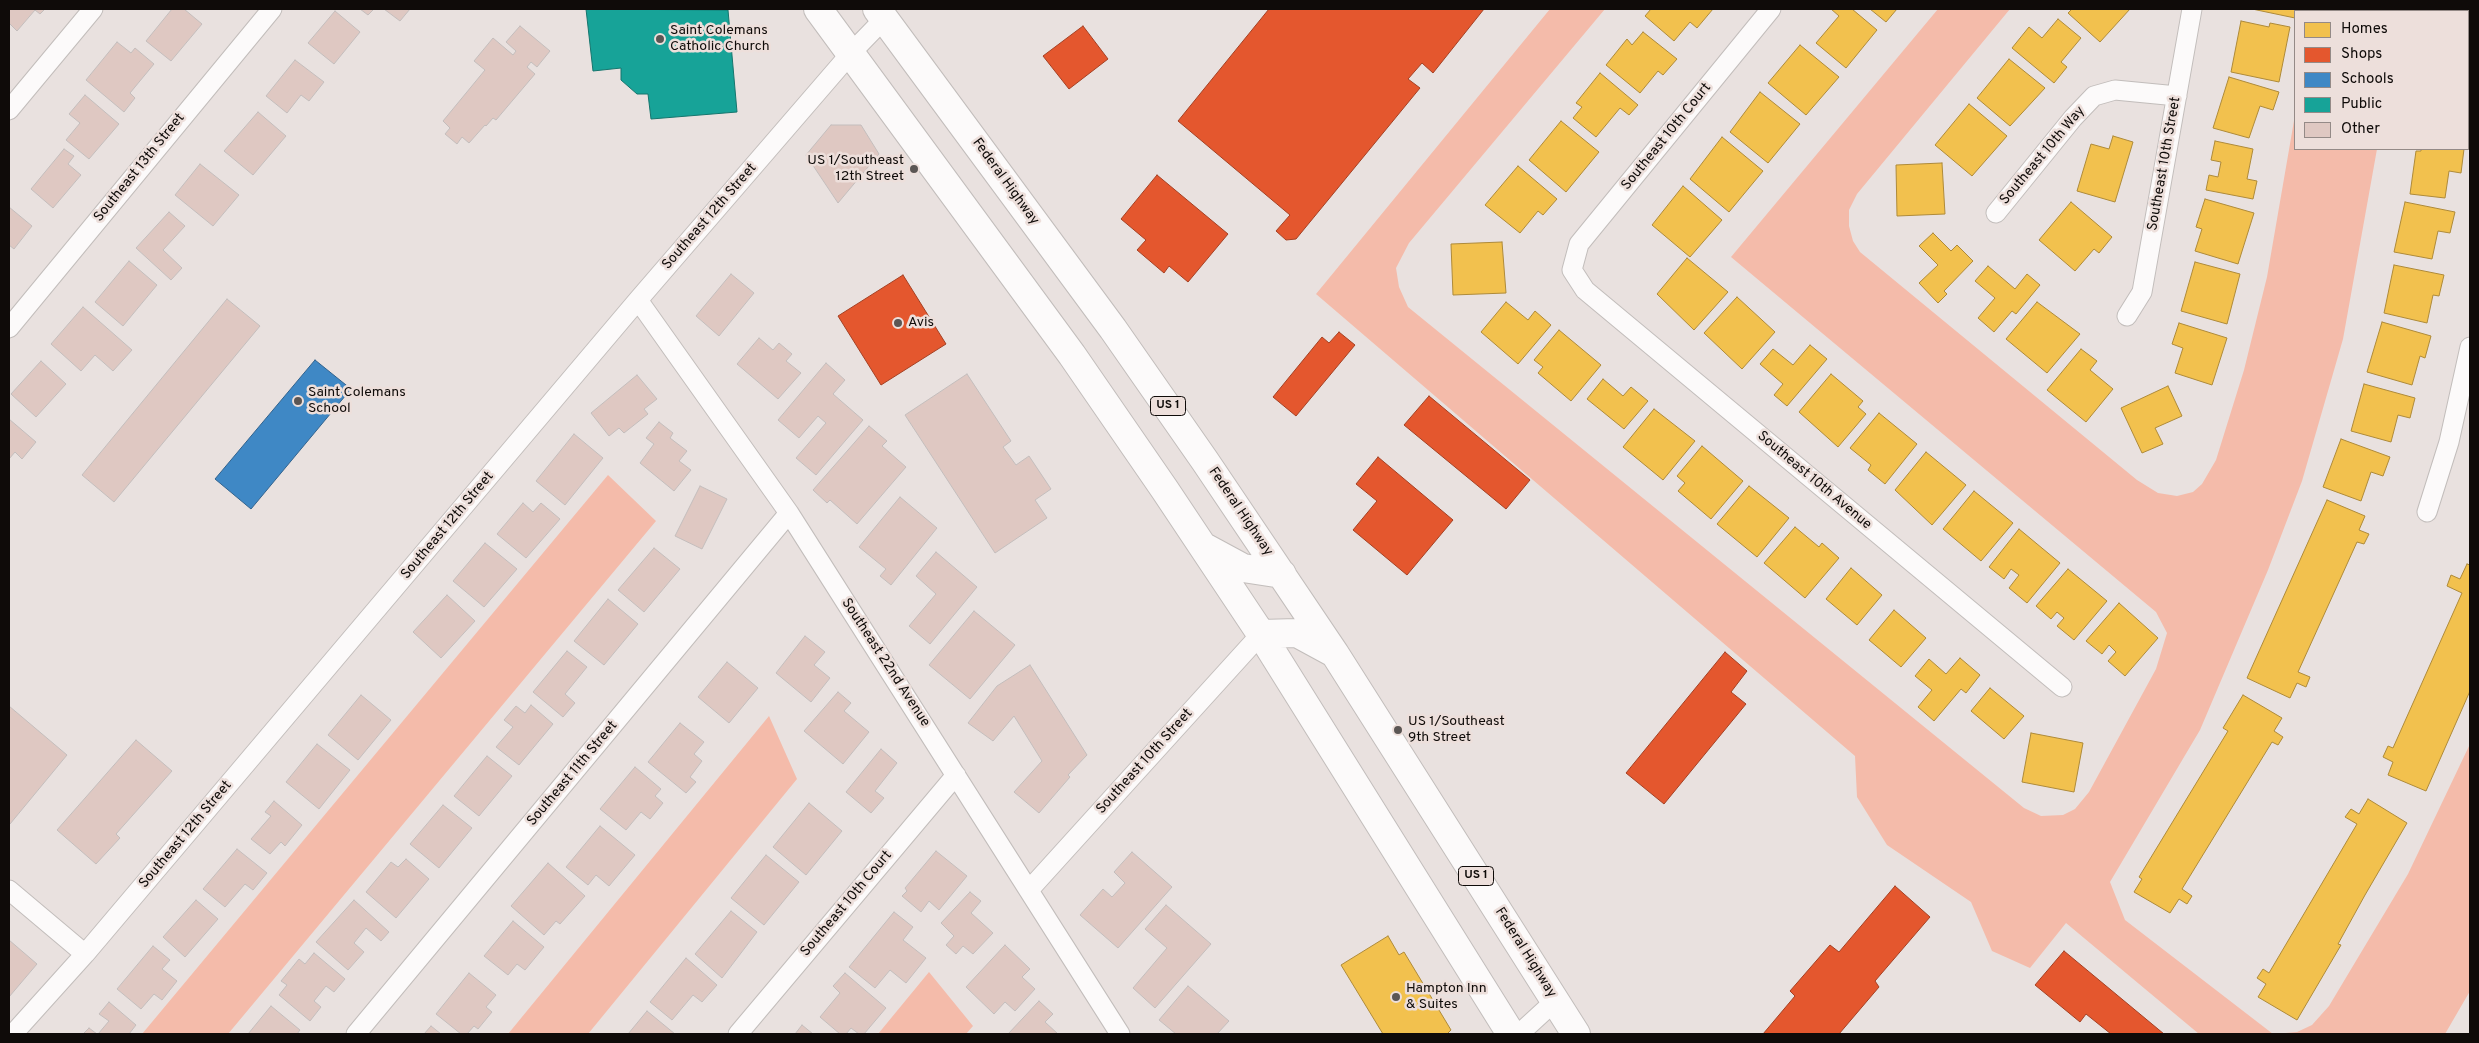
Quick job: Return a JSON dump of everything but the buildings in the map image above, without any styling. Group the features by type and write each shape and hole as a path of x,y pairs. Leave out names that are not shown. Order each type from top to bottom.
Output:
{"main road":[{"path":"818,9 1072,355 1202,546 1260,634 1511,1034"},
{"name":"Federal Highway","path":"880,14 1158,392 1335,654 1576,1034"},
{"path":"1202,546 1242,568 1282,574"},
{"path":"1260,634 1297,633 1335,654"}],"street":[{"path":"9,110 93,9"},
{"name":"Southeast 13th Street","path":"9,328 272,9"},
{"name":"Southeast 10th Court","path":"1572,270 1579,244 1772,9"},
{"name":"Southeast 10th Street","path":"2126,316 2142,292 2192,9"},
{"name":"Southeast 12th Street","path":"13,1034 84,954 638,300 851,53 880,14"},
{"name":"Southeast 10th Way","path":"1996,213 2073,118 2094,96 2115,90 2177,96"},
{"name":"Southeast 10th Avenue","path":"1572,270 1585,290 2062,686"},
{"name":"Southeast 22nd Avenue","path":"638,300 789,513 1118,1033"},
{"path":"2427,512 2449,442 2470,347"},
{"name":"Southeast 11th Street","path":"356,1034 789,513"},
{"name":"Southeast 10th Street","path":"1029,890 1260,634"},
{"name":"Southeast 10th Court","path":"738,1034 956,775"},
{"path":"9,890 84,954"},
{"path":"1519,1034 1555,1001"}],"shaded area":[{"path":"1550,9 1605,9 1409,243 1396,268 1399,287 1408,307 2024,808 2041,816 2063,815 2075,809 2089,792 2156,669 2167,633 2156,612 1731,257 1938,9 2010,9 1857,194 1849,210 1849,226 1853,241 1860,252 2137,480 2158,493 2177,496 2193,492 2202,484 2216,460 2244,370 2267,277 2294,121 2294,150 2377,150 2343,339 2302,481 2268,570 2200,730 2110,882 2125,920 2273,1034 2199,1034 2066,923 2030,968 1992,951 1971,902 1887,845 1857,797 1855,756 1316,294"},
{"path":"2313,9 2402,9 2402,10"},
{"path":"608,475 656,521 228,1034 142,1034"},
{"path":"769,716 797,779 588,1034 508,1034"},
{"path":"2470,744 2470,991 2445,1034 2274,1034 2297,1032 2312,1025 2329,1006 2408,874"},
{"path":"929,972 973,1026 966,1034 878,1034"}],"place":[{"name":"Saint Colemans Catholic Church","path":"660,39"},
{"name":"US 1/Southeast 12th Street","path":"914,169"},
{"name":"Avis","path":"898,323"},
{"name":"Saint Colemans School","path":"298,401"},
{"name":"US 1/Southeast 9th Street","path":"1398,730"},
{"name":"Hampton Inn & Suites","path":"1396,997"}]}
